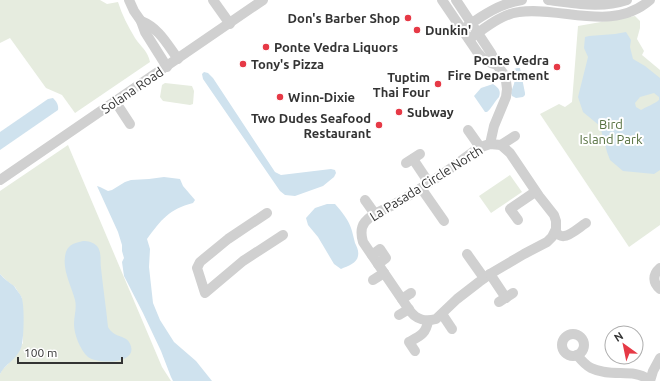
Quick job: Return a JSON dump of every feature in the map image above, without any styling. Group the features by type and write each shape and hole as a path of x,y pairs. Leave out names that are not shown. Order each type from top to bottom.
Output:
{"street":[{"path":"129,0 141,21 145,32 167,67"},
{"path":"213,0 230,24"},
{"name":"Solana Road","path":"0,180 263,0"},
{"path":"442,0 478,53 492,64 497,65"},
{"path":"373,280 384,273 409,310 418,318 428,321 436,319 457,299 487,276 547,242 556,230 556,221 554,216 535,192 510,153 501,145 490,144 494,126 506,97 506,81 491,53 456,0"},
{"path":"462,30 492,10 505,4 522,0"},
{"path":"548,0 594,6 608,5 627,0"},
{"path":"469,39 501,18 519,12 540,11 601,17 615,16 637,10 650,0"},
{"path":"575,15 576,3"},
{"path":"141,21 152,26 157,31 178,59"},
{"path":"115,101 130,124"},
{"path":"468,130 480,147"},
{"path":"501,145 515,136"},
{"name":"La Pasada Circle North","path":"384,273 363,242 361,230 366,220 425,185 480,147 490,144"},
{"path":"413,159 444,221"},
{"path":"518,220 510,209 535,192"},
{"path":"365,200 375,214"},
{"path":"267,213 228,239 200,262 198,268 205,293 243,261 283,235"},
{"path":"556,230 560,236 564,236 586,223"},
{"path":"467,254 506,298"},
{"path":"660,268 654,275 656,285 660,289"},
{"path":"402,299 411,293"},
{"path":"399,316 409,310"},
{"path":"442,314 452,329"},
{"path":"415,351 409,342 424,332 428,321"},
{"path":"577,355 591,368 608,372 637,374 650,380 660,358"}],"green space":[{"path":"0,0 100,0 107,4 118,2 128,25 135,38 146,52 150,62 75,113 62,95 46,88 10,38 0,43"},
{"name":"Bird Island Park","path":"635,16 640,21 637,39 644,51 642,55 660,70 660,225 629,247 540,114 559,104 565,107 572,102 578,26"},
{"path":"165,83 192,86 194,91 193,104 190,105 163,101 160,97 162,85"},
{"path":"68,145 162,367 171,381 0,381 0,374 2,370 23,343 22,298 15,287 0,274 0,191"},
{"path":"510,175 522,192 491,213 479,196"}],"water":[{"path":"626,32 631,40 630,47 633,59 660,78 660,170 654,174 623,171 610,160 600,126 583,112 578,97 588,57 584,48 585,37","holes":["654,93 659,97 657,102 641,110 636,107 635,103 640,97"]},
{"path":"520,68 525,95 523,97 516,98 512,96 511,93 515,80 513,72 514,69"},
{"path":"204,72 208,73 213,78 275,172 281,175 331,169 335,170 336,173 334,177 323,186 295,196 285,195 280,191 203,79 202,74"},
{"path":"493,84 499,90 499,97 489,110 485,112 474,96 481,88"},
{"path":"53,98 58,105 58,110 0,150 0,132 48,99"},
{"path":"164,177 180,179 183,186 195,200 193,203 178,208 166,216 147,239 150,249 149,267 153,303 160,320 174,342 196,361 212,381 173,381 161,351 124,276 122,245 118,232 97,186 108,191 131,180"},
{"path":"327,204 335,204 345,216 351,227 358,251 356,261 341,269 334,264 318,237 308,225 306,218 315,208"},
{"path":"83,241 94,244 100,251 108,327 110,331 125,338 129,342 131,349 130,355 125,359 109,362 93,360 85,354 76,337 74,324 76,303 67,276 65,258 69,247 75,243"},
{"path":"0,274 14,286 21,296 24,322 21,348 17,355 0,374"}],"place":[{"name":"Don's Barber Shop","path":"408,18"},
{"name":"Dunkin'","path":"417,30"},
{"name":"Ponte Vedra Liquors","path":"266,47"},
{"name":"Tony's Pizza","path":"243,64"},
{"name":"Ponte Vedra Fire Department","path":"557,67"},
{"name":"Tuptim Thai Four","path":"438,84"},
{"name":"Winn-Dixie","path":"280,97"},
{"name":"Subway","path":"399,112"},
{"name":"Two Dudes Seafood Restaurant","path":"379,125"}]}
